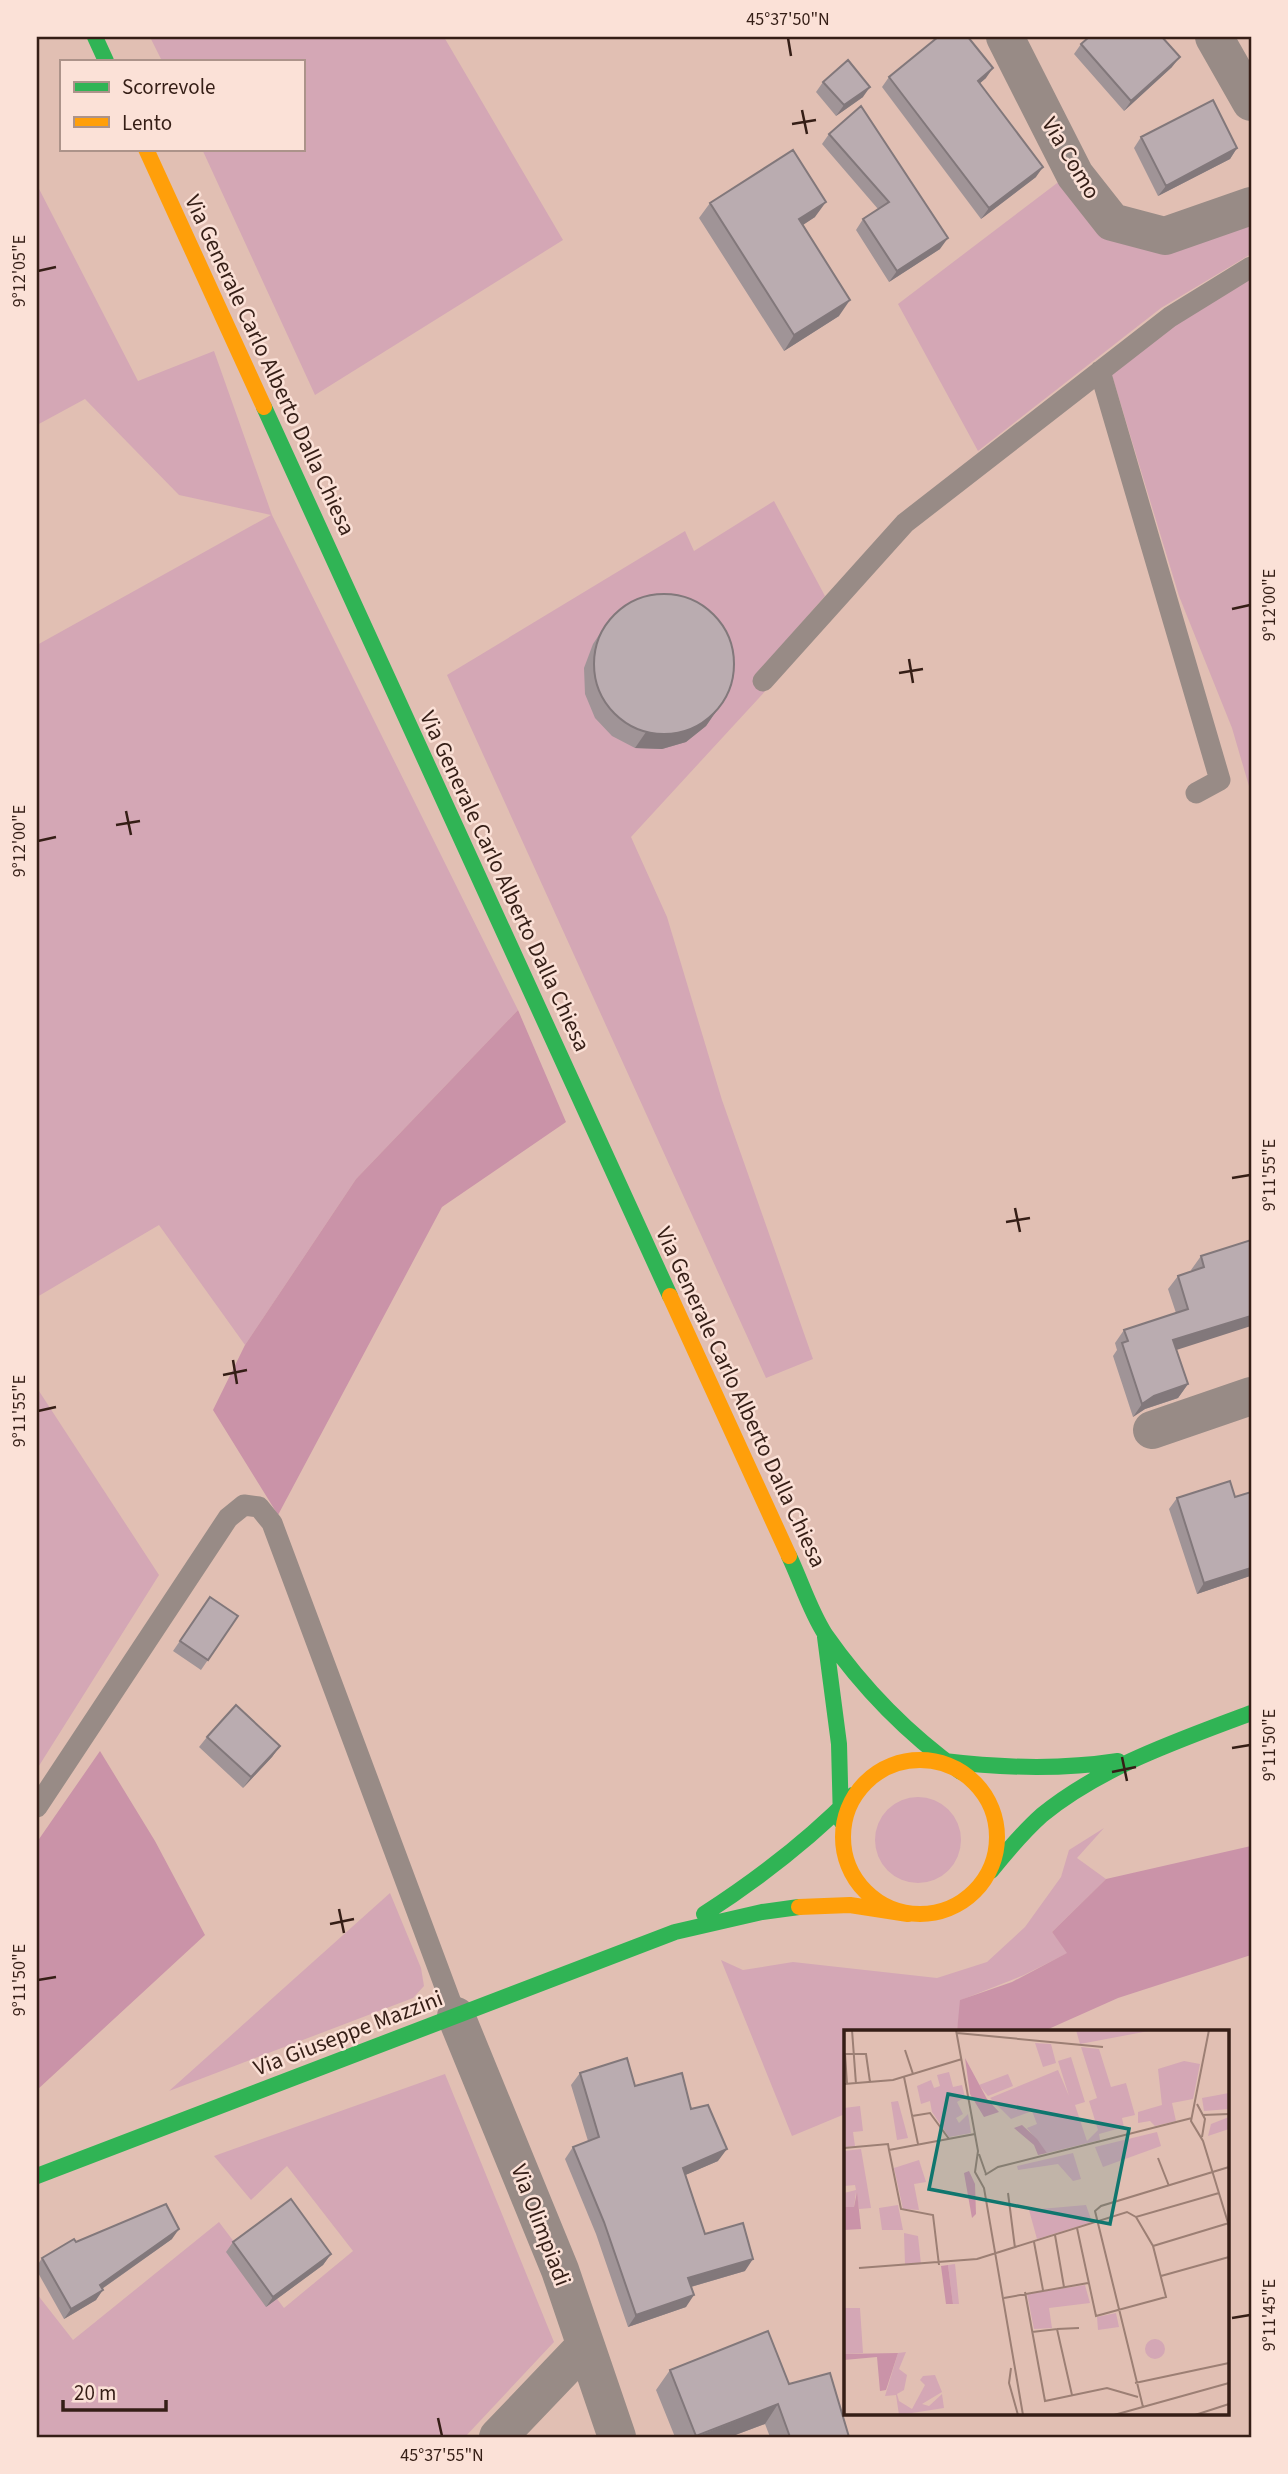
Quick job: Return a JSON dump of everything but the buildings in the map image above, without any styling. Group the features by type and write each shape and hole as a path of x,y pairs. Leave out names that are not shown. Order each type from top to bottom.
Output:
{"street":[{"path":"95,37 106,60"},
{"name":"Via Como","path":"1005,37 1075,175 1112,222 1165,236 1251,206"},
{"path":"1214,37 1251,102"},
{"name":"Via Generale Carlo Alberto Dalla Chiesa","path":"146,150 824,1632 885,1708 916,1737 961,1772"},
{"path":"1153,1430 1251,1396"},
{"name":"Via Generale Carlo Alberto Dalla Chiesa","path":"824,1632 834,1698 843,1840"},
{"path":"1144,1755 1091,1766 1070,1767 993,1766 928,1760 908,1760 890,1765 859,1788 846,1812 843,1840 848,1867 860,1887 884,1906 908,1914 947,1910 970,1897 1016,1838 1037,1820 1101,1777 1144,1755 1251,1713"},
{"path":"928,1760 942,1762 961,1772 972,1780 986,1797 996,1820 996,1854 983,1881"},
{"name":"Via Giuseppe Mazzini","path":"675,1932 758,1879 841,1809 859,1788"},
{"name":"Via Giuseppe Mazzini","path":"37,2176 675,1932 798,1906 850,1905 908,1914"},
{"name":"Via Olimpiadi","path":"456,2016 546,2236 617,2437"},
{"path":"498,2437 584,2347"}],"lane":[{"path":"763,681 905,523 1171,317 1251,267"},
{"path":"1100,371 1220,780 1196,793"},
{"path":"37,1807 228,1518 244,1505 259,1507 272,1524 456,2016"}],"shaded area":[{"path":"150,37 444,37 563,240 315,395 202,150 304,150 304,60 162,60"},
{"path":"1069,174 1172,247 1251,226 1251,254 1161,308 978,451 898,304"},
{"path":"37,185 138,381 214,351 272,515 518,1010 356,1179 245,1345 159,1225 37,1297 37,645 271,515 179,495 85,399 37,425"},
{"path":"1251,279 1251,793 1232,728 1179,596 1111,372 1175,325"},
{"path":"774,501 825,596 755,676 769,687 631,837 667,917 722,1100 813,1359 766,1378 447,675 685,531 694,551"},
{"path":"518,1010 566,1122 442,1207 278,1515 213,1410 245,1345 356,1179"},
{"path":"37,1388 159,1575 37,1769"},
{"path":"100,1751 155,1841 205,1935 37,2090 37,1842"},
{"path":"918,1797 935,1800 949,1809 958,1823 961,1840 958,1857 949,1871 935,1880 918,1883 901,1880 887,1871 878,1857 875,1840 878,1823 887,1809 901,1800"},
{"path":"1104,1828 1077,1858 1106,1879 1052,1932 1068,1953 1024,1975 961,2000 957,2030 844,2030 844,2114 792,2136 721,1960 743,1970 793,1962 937,1978 987,1962 1025,1927 1061,1877 1069,1850"},
{"path":"1251,1846 1251,1955 1118,1998 1046,2030 957,2030 960,2000 1012,1982 1067,1953 1052,1932 1106,1879"},
{"path":"390,1893 421,1968 424,1986 413,1998 169,2091"},
{"path":"445,2074 554,2342 465,2437 37,2437 37,2294 73,2340 219,2222 284,2308 353,2251 287,2166 251,2200 214,2156"}],"traffic: fast":[{"path":"95,37 106,60"},
{"path":"264,407 670,1296"},
{"path":"789,1556 815,1616 839,1654 905,1726 961,1772"},
{"path":"825,1637 839,1744 841,1821"},
{"path":"991,1871 1042,1815 1090,1782 1142,1756 1251,1713"},
{"path":"944,1761 1031,1767 1118,1761"},
{"path":"704,1914 782,1859 853,1795"},
{"path":"37,2176 675,1932 762,1912 799,1907"}],"traffic: slow":[{"path":"146,150 264,407"},
{"path":"670,1296 789,1556"},
{"path":"920,1760 950,1765 975,1782 992,1807 997,1837 992,1867 975,1892 950,1909 920,1914 890,1909 865,1892 848,1867 843,1837 848,1807 865,1782 890,1765 920,1760"},
{"path":"799,1907 850,1905 908,1914"}]}
